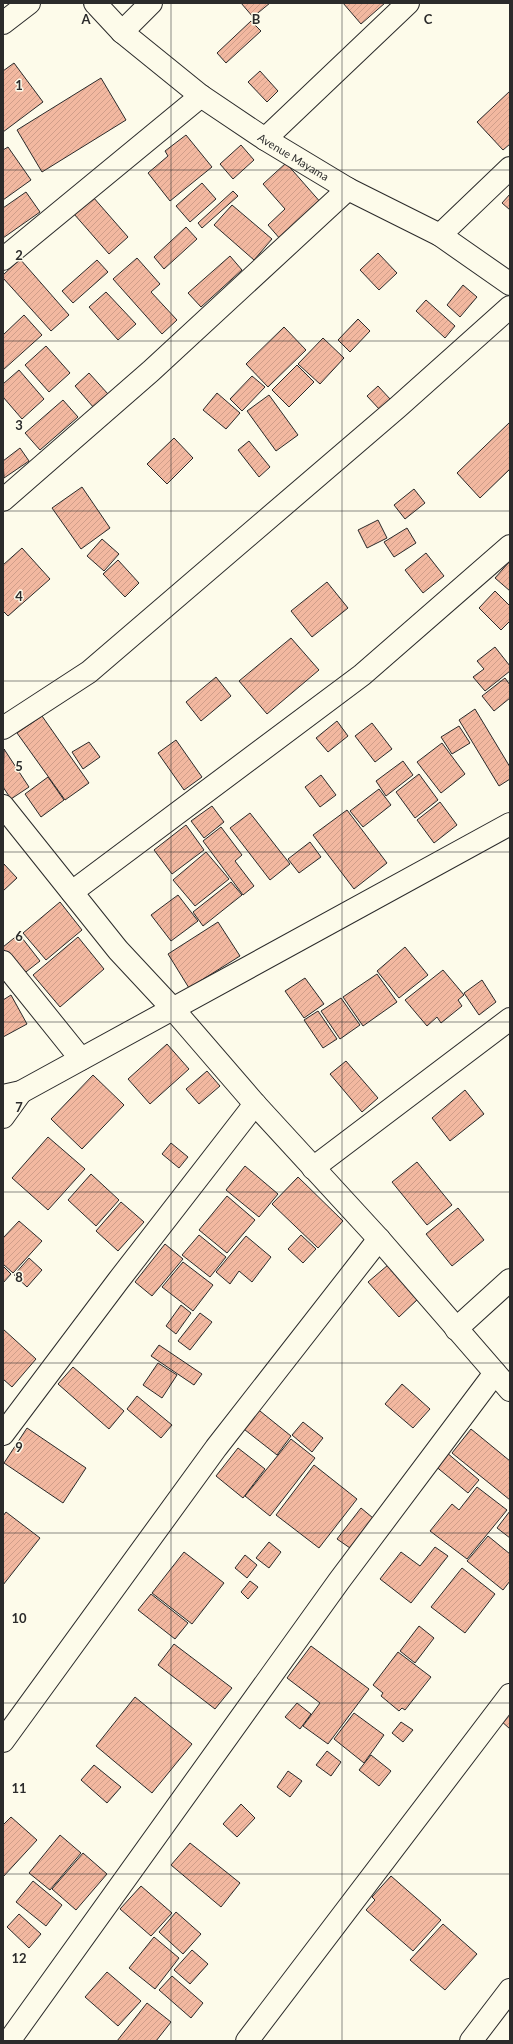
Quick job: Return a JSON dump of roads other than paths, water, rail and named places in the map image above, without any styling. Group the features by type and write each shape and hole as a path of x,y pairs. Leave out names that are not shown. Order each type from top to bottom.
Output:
{"street":[{"path":"3,23 28,3"},
{"name":"Avenue Mayama","path":"95,3 122,32 201,96 265,139 348,189 440,235 510,284"},
{"path":"122,32 152,3"},
{"path":"265,139 408,3"},
{"path":"3,259 201,96"},
{"path":"440,235 510,168"},
{"path":"3,500 150,370 348,189"},
{"path":"3,728 89,672 398,407 510,307"},
{"path":"72,892 362,675 510,546"},
{"path":"3,806 118,950 255,1104 379,1239 510,1390"},
{"path":"3,1116 12,1094 81,1059 510,824"},
{"path":"3,962 81,1059"},
{"path":"313,1168 510,1019"},
{"path":"3,1434 118,1281 255,1104"},
{"path":"3,1741 216,1448 379,1239"},
{"path":"456,1328 510,1280"},
{"path":"9,2041 339,1581 495,1373"},
{"path":"246,2041 510,1694"},
{"path":"471,2041 510,1990"}]}
